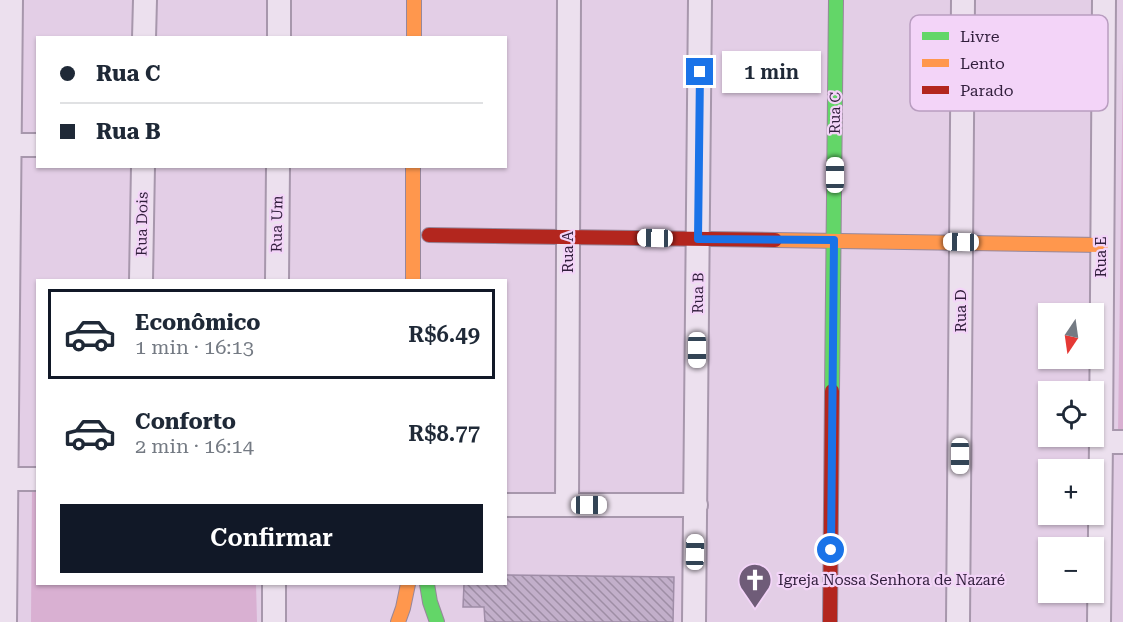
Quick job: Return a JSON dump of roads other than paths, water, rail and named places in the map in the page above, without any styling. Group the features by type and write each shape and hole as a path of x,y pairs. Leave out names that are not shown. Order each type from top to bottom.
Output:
{"street":[{"path":"5,622 4,232 10,145 11,0"},
{"path":"144,36 145,0"},
{"path":"279,0 279,36"},
{"path":"414,0 414,36"},
{"name":"Rua A","path":"567,505 569,0"},
{"name":"Rua B","path":"694,622 700,0"},
{"name":"Rua C","path":"830,622 836,0"},
{"name":"Rua D","path":"963,0 963,15"},
{"name":"Rua E","path":"1104,0 1107,15"},
{"name":"Rua E","path":"1099,622 1112,442 1101,245 1114,55 1108,22"},
{"name":"Rua D","path":"958,622 962,111"},
{"path":"10,145 36,145"},
{"name":"Rua Dois","path":"141,279 143,168"},
{"name":"Rua Um","path":"277,279 278,168"},
{"path":"413,168 413,279"},
{"path":"429,235 1101,245"},
{"path":"6,479 36,479"},
{"path":"507,505 696,505"},
{"path":"274,585 274,622"},
{"path":"398,622 408,585"},
{"path":"427,585 436,622"}],"place":[{"name":"Igreja Nossa Senhora de Nazaré","path":"755,609"}]}
